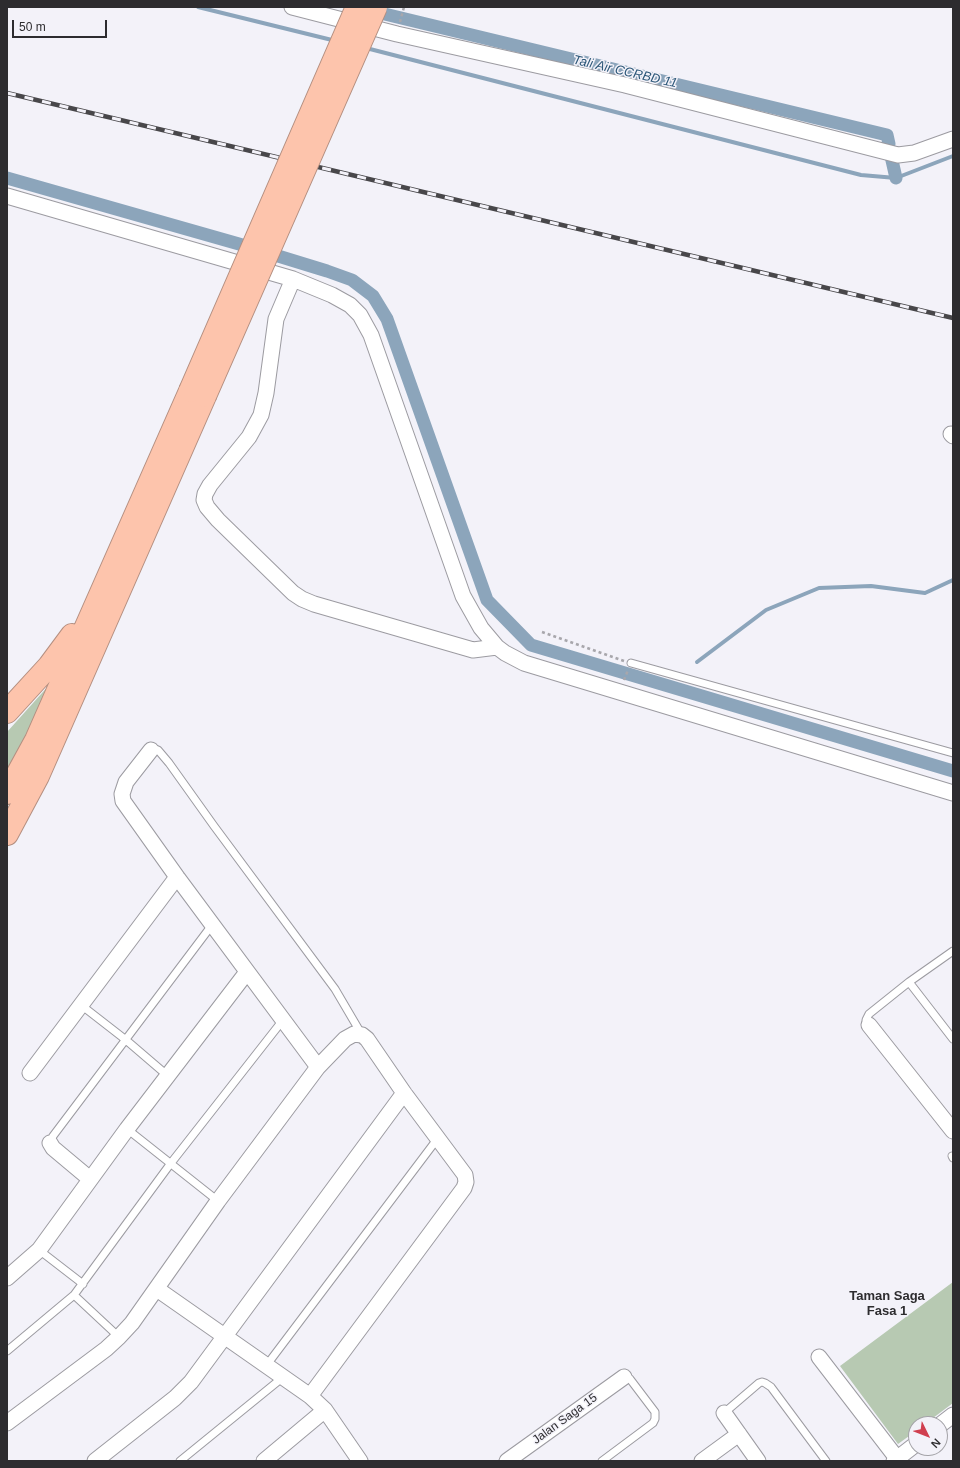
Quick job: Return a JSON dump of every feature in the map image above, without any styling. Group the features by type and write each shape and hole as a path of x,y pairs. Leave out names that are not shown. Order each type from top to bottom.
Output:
{"highway":[{"path":"7,834 38,776 100,615 197,393 357,7"},
{"path":"197,393 376,7"},
{"path":"7,712 49,666 100,615"},
{"path":"7,793 100,615"},
{"path":"7,818 50,745 100,615"}],"street":[{"path":"292,7 397,34 625,85 898,155 914,153 953,139"},
{"path":"7,196 293,279 320,289 346,302 360,315 371,336 463,596 478,623 497,647 505,653 524,662 619,692 953,793"},
{"path":"293,279 276,319 266,393 261,415 249,438 210,485 205,494 204,500 207,507 218,520 293,593 302,599 314,604 473,650 497,647"},
{"path":"151,750 126,782 122,794 123,801 212,925 318,1067"},
{"path":"30,1073 177,877"},
{"path":"7,1278 39,1250 90,1179 247,972"},
{"path":"869,1025 953,1131"},
{"path":"7,1423 106,1349 132,1323 218,1201 318,1067 350,1035 362,1035 367,1039 404,1093 465,1175 466,1182 464,1188 310,1396"},
{"path":"95,1461 174,1398 191,1382 224,1335 404,1093"},
{"path":"50,1143 53,1148 90,1179"},
{"path":"157,1289 224,1335 282,1378 310,1396 325,1410 360,1461"},
{"path":"819,1356 897,1460 908,1451"},
{"name":"Jalan Saga 15","path":"507,1461 624,1377"},
{"path":"264,1461 325,1410"},
{"path":"724,1413 758,1461"},
{"path":"702,1461 739,1434"}],"lane":[{"path":"631,663 953,754"},
{"path":"151,750 158,750 169,763 335,989 362,1035"},
{"path":"50,1143 53,1136 212,925"},
{"path":"869,1025 866,1020 869,1014 909,982 953,951"},
{"path":"909,982 953,1039"},
{"path":"81,1005 169,1076"},
{"path":"7,1351 74,1295 171,1163 283,1020"},
{"path":"128,1129 218,1201"},
{"path":"266,1366 438,1138"},
{"path":"39,1250 83,1284"},
{"path":"74,1295 119,1337"},
{"path":"602,1461 653,1423 655,1419 654,1412 630,1379 624,1377"},
{"path":"180,1461 282,1378"},
{"path":"724,1413 759,1383 762,1382 771,1386 826,1461"}],"path":[{"path":"399,26 404,9"},
{"path":"542,632 631,663 619,692"}],"green space":[{"path":"51,683 27,734 7,771 7,732"},
{"path":"953,1282 953,1403 936,1416 908,1416 908,1437 898,1444 840,1366"}],"waterway":[{"path":"198,7 336,41"},
{"name":"Tali Air CCRBD 11","path":"368,10 887,135 889,144"},
{"path":"366,48 861,175 896,178 953,156"},
{"path":"891,156 896,178"},
{"path":"7,178 239,244 327,271 352,280 373,296 387,319 487,600 531,645 953,771"},
{"path":"697,662 766,610 819,588 871,586 925,593 953,580"}],"railway":[{"path":"7,93 953,318"}],"district":[{"name":"Taman Saga Fasa 1","path":"887,1304"}]}
